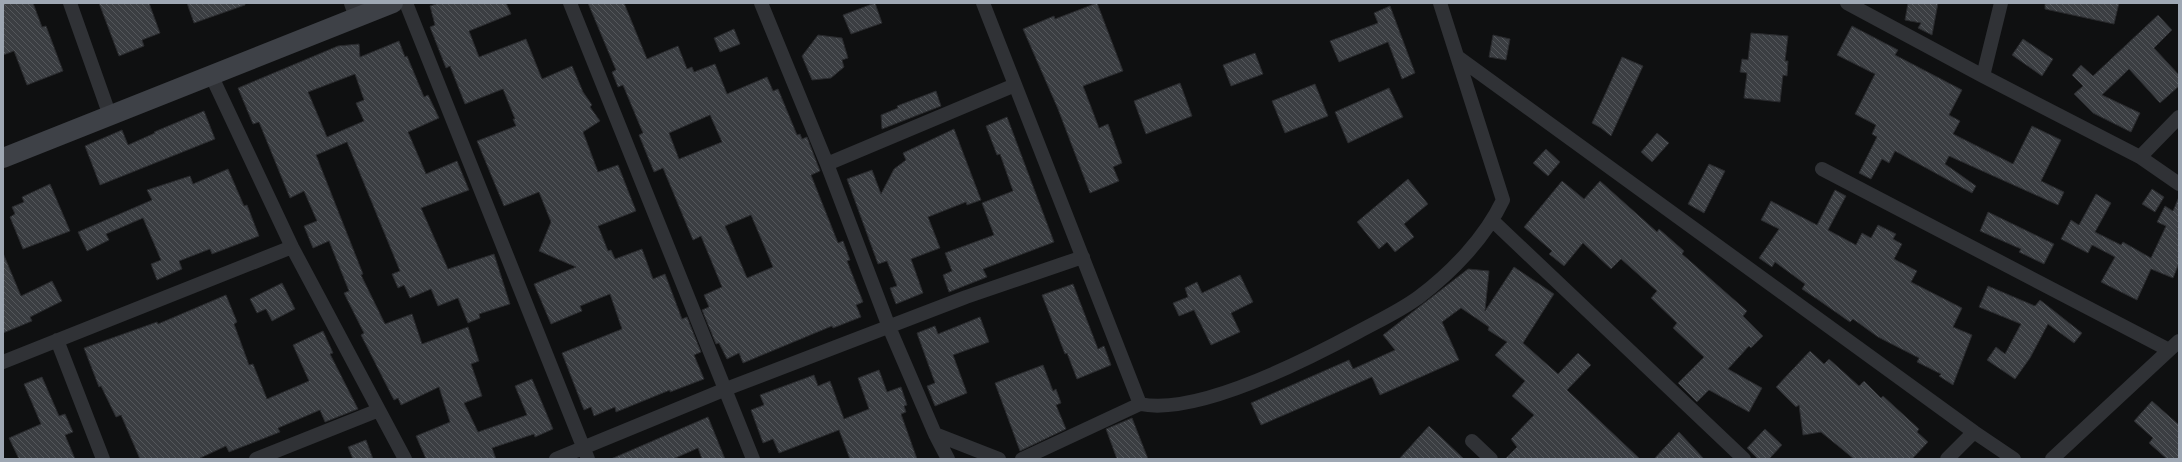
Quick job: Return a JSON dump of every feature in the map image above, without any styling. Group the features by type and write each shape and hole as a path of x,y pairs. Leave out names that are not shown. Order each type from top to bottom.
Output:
{"main road":[{"path":"3,158 212,77 356,10 394,3"}],"street":[{"path":"70,3 110,116"},
{"path":"406,3 586,453"},
{"path":"570,3 753,459"},
{"path":"761,3 827,164 889,327 935,434 948,459"},
{"path":"983,3 1140,404"},
{"path":"1022,459 1140,404 1159,406 1178,404 1222,393 1255,381 1331,346 1418,298 1446,273 1493,221 1503,200 1459,58 1440,3"},
{"path":"1847,3 1983,76 2140,157 2179,184"},
{"path":"1983,76 2001,3"},
{"path":"1459,58 1974,432 2014,459"},
{"path":"212,77 292,248 405,459"},
{"path":"827,164 1015,85"},
{"path":"2140,157 2179,117"},
{"path":"1822,169 2174,345 2052,459"},
{"path":"1493,221 1744,459"},
{"path":"3,362 292,248"},
{"path":"556,459 586,453 726,389 966,297 1083,257"},
{"path":"57,340 103,459"},
{"path":"256,459 379,410"},
{"path":"1946,459 1974,432"},
{"path":"935,434 999,459"},
{"path":"1472,441 1491,459"}],"building":[{"path":"3,3 33,3 42,27 46,26 63,71 27,85 14,51 3,55"},
{"path":"99,3 149,3 160,33 142,40 144,46 119,56"},
{"path":"187,3 245,3 245,5 194,23"},
{"path":"439,3 506,3 511,14 469,31 479,57 526,39 542,79 572,66 583,92 592,105 590,107 600,121 583,132 598,172 618,165 636,211 598,226 608,251 611,250 615,259 642,249 653,279 665,274 682,319 687,317 701,352 694,355 704,379 670,392 670,390 616,412 615,407 594,416 591,407 584,410 562,353 622,329 610,294 580,306 582,311 551,324 534,284 576,267 539,251 551,222 539,192 504,206 477,141 516,126 513,119 515,119 503,89 465,104 450,66 446,68 430,27 435,25 430,6"},
{"path":"588,3 624,3 647,59 678,46 687,69 692,67 694,72 715,64 727,94 767,77 773,91 778,89 797,135 800,134 802,139 807,137 820,171 811,175 838,243 843,241 850,260 847,261 863,302 856,305 861,317 833,328 832,326 743,363 739,353 727,359 719,343 716,344 702,310 709,307 704,295 722,287 701,236 693,240 663,168 654,172 639,135 643,133 623,85 618,87 612,72 616,70","holes":["710,115 722,142 679,159 669,133","751,215 773,267 747,278 725,226"]},
{"path":"875,3 882,23 851,34 843,15"},
{"path":"1097,3 1123,71 1083,86 1099,128 1108,124 1122,163 1113,167 1119,181 1090,193 1058,109 1023,29 1054,16 1055,19"},
{"path":"1908,3 1938,3 1932,35 1918,28 1921,23 1905,20"},
{"path":"2045,3 2119,3 2114,24 2045,9"},
{"path":"1390,6 1415,73 1402,79 1388,42 1339,62 1330,41 1378,23 1374,13"},
{"path":"2158,15 2172,30 2154,48 2179,75 2179,86 2160,103 2129,69 2102,95 2140,113 2131,132 2093,113 2074,94 2083,86 2072,75 2081,65 2093,76"},
{"path":"1852,26 1898,50 1895,55 1962,90 1949,115 1960,121 1953,134 2013,164 2032,126 2061,140 2041,181 2064,192 2058,205 1949,156 1945,164 1976,186 1972,193 1895,151 1889,163 1882,159 1871,179 1859,173 1877,137 1872,134 1876,125 1855,114 1875,74 1837,55"},
{"path":"734,29 740,44 720,52 714,38"},
{"path":"1751,33 1788,36 1785,61 1788,61 1787,76 1783,75 1780,102 1744,98 1747,73 1740,72 1742,59 1748,60"},
{"path":"818,35 842,38 848,58 842,60 844,67 831,78 812,80 802,56"},
{"path":"1493,35 1510,39 1506,60 1489,57"},
{"path":"2023,39 2053,59 2042,76 2012,55"},
{"path":"399,41 424,97 428,95 439,118 408,132 426,174 457,161 469,190 421,208 448,269 494,254 510,304 479,314 480,318 468,323 458,298 438,306 431,289 410,298 404,285 398,288 392,274 400,271 347,142 316,155 363,274 361,275 385,324 412,314 422,344 468,327 479,361 471,364 482,396 464,403 478,432 527,415 515,386 532,379 553,429 535,437 534,434 492,448 496,459 426,459 416,436 450,422 439,387 401,405 398,398 394,400 361,335 364,333 344,293 349,291 329,241 313,248 304,226 317,221 304,191 290,198 259,122 253,124 238,88 338,46 359,44 360,57","holes":["355,74 364,100 356,103 364,121 327,137 308,92"]},
{"path":"1255,53 1263,74 1231,86 1223,65"},
{"path":"1622,57 1643,66 1611,136 1592,123"},
{"path":"1180,83 1192,116 1146,134 1134,101"},
{"path":"1315,84 1328,116 1285,133 1272,101"},
{"path":"1389,88 1403,117 1348,143 1335,112"},
{"path":"936,91 941,106 882,129 881,115 898,108 897,106"},
{"path":"204,111 215,139 100,185 85,146 122,130 128,145 155,133 154,132"},
{"path":"1007,117 1054,242 983,269 987,277 949,292 943,275 952,271 945,253 994,235 982,203 1013,191 1000,154 997,155 986,126"},
{"path":"954,129 981,200 967,205 966,202 928,217 940,248 911,259 923,293 896,304 890,288 897,286 887,261 878,264 847,179 872,170 881,194 894,169 906,160 903,153"},
{"path":"1657,133 1669,143 1652,162 1641,152"},
{"path":"1546,149 1560,162 1548,176 1533,163"},
{"path":"1709,164 1725,171 1704,213 1688,204"},
{"path":"228,169 244,206 247,205 259,236 212,254 210,249 179,261 182,269 157,280 151,264 161,260 143,218 106,234 109,240 87,251 78,232 152,200 147,190 190,176 193,184"},
{"path":"1408,179 1428,204 1404,224 1414,237 1395,252 1387,242 1379,249 1357,222"},
{"path":"1562,181 1584,199 1600,181 1657,232 1659,229 1684,251 1682,254 1747,311 1743,316 1763,336 1751,348 1749,346 1728,369 1762,388 1749,412 1709,390 1697,402 1678,383 1704,357 1673,328 1677,323 1651,298 1657,291 1621,259 1611,269 1583,243 1564,266 1549,254 1552,251 1524,227"},
{"path":"50,184 70,231 23,249 10,217 15,214 12,207 24,202 22,197"},
{"path":"2152,189 2164,197 2155,212 2142,204"},
{"path":"1835,190 1846,196 1828,230 1856,245 1862,233 1871,238 1878,225 1896,234 1893,239 1902,244 1894,259 1917,271 1911,282 1962,308 1953,327 1972,335 1953,385 1939,376 1941,374 1917,362 1919,358 1878,337 1853,319 1850,322 1802,289 1805,284 1775,262 1772,267 1759,258 1779,229 1761,220 1771,201 1817,225"},
{"path":"2096,194 2111,203 2095,232 2121,245 2123,242 2151,258 2166,226 2157,222 2165,206 2173,211 2179,197 2179,263 2173,278 2151,269 2137,300 2101,282 2115,257 2092,245 2088,253 2061,239 2071,220 2079,225"},
{"path":"1988,212 2054,244 2044,264 2019,252 2021,249 1980,231"},
{"path":"3,253 21,296 52,281 62,301 30,317 32,321 3,333"},
{"path":"1514,267 1554,294 1523,343 1558,374 1578,353 1591,365 1567,390 1640,459 1505,459 1517,447 1511,439 1534,415 1512,396 1525,381 1495,355 1507,342 1488,330 1489,327 1461,308 1442,322 1459,360 1380,395 1372,377 1261,425 1251,403 1349,360 1353,369 1395,350 1383,335 1468,269 1489,271 1485,311"},
{"path":"1240,275 1253,302 1231,313 1240,332 1211,345 1194,310 1179,316 1173,303 1188,297 1185,288 1197,282 1202,293"},
{"path":"282,283 295,309 272,321 266,309 257,313 250,299"},
{"path":"1073,284 1098,349 1104,346 1111,365 1077,379 1067,353 1065,354 1042,295"},
{"path":"1988,286 2035,306 2040,300 2082,333 2074,343 2048,324 2030,358 2015,379 1987,360 1996,347 2005,354 2021,324 1979,307"},
{"path":"226,295 237,322 234,324 249,365 253,364 267,399 309,381 293,345 323,331 333,353 330,354 358,409 325,422 320,410 278,428 280,432 229,452 226,446 198,459 140,459 121,415 116,417 101,386 99,387 84,348 157,322 158,324"},
{"path":"980,317 989,342 953,355 967,393 935,406 927,386 935,383 917,333 935,326 938,334"},
{"path":"1810,351 1824,364 1829,359 1859,386 1864,381 1881,398 1883,396 1919,429 1917,432 1928,442 1912,459 1854,459 1821,432 1803,435 1799,405 1796,407 1776,387"},
{"path":"1043,365 1053,391 1056,389 1061,403 1056,405 1066,429 1020,451 995,383"},
{"path":"879,370 887,392 901,387 907,405 904,406 906,412 901,414 917,459 850,459 839,430 779,453 773,439 763,443 751,410 764,405 760,395 814,375 818,386 830,381 844,419 869,409 858,378"},
{"path":"42,377 59,416 65,414 73,432 65,435 75,459 19,459 9,438 41,424 24,384"},
{"path":"2152,401 2179,425 2179,459 2167,459 2149,443 2153,438 2134,421"},
{"path":"708,417 725,459 702,459 698,448 673,459 611,459"},
{"path":"1132,418 1148,459 1117,459 1106,429"},
{"path":"1429,426 1444,440 1464,459 1399,459"},
{"path":"1765,429 1782,445 1769,459 1758,459 1747,448"},
{"path":"1679,432 1704,459 1654,459"},
{"path":"366,440 373,459 353,459 348,447"}]}
